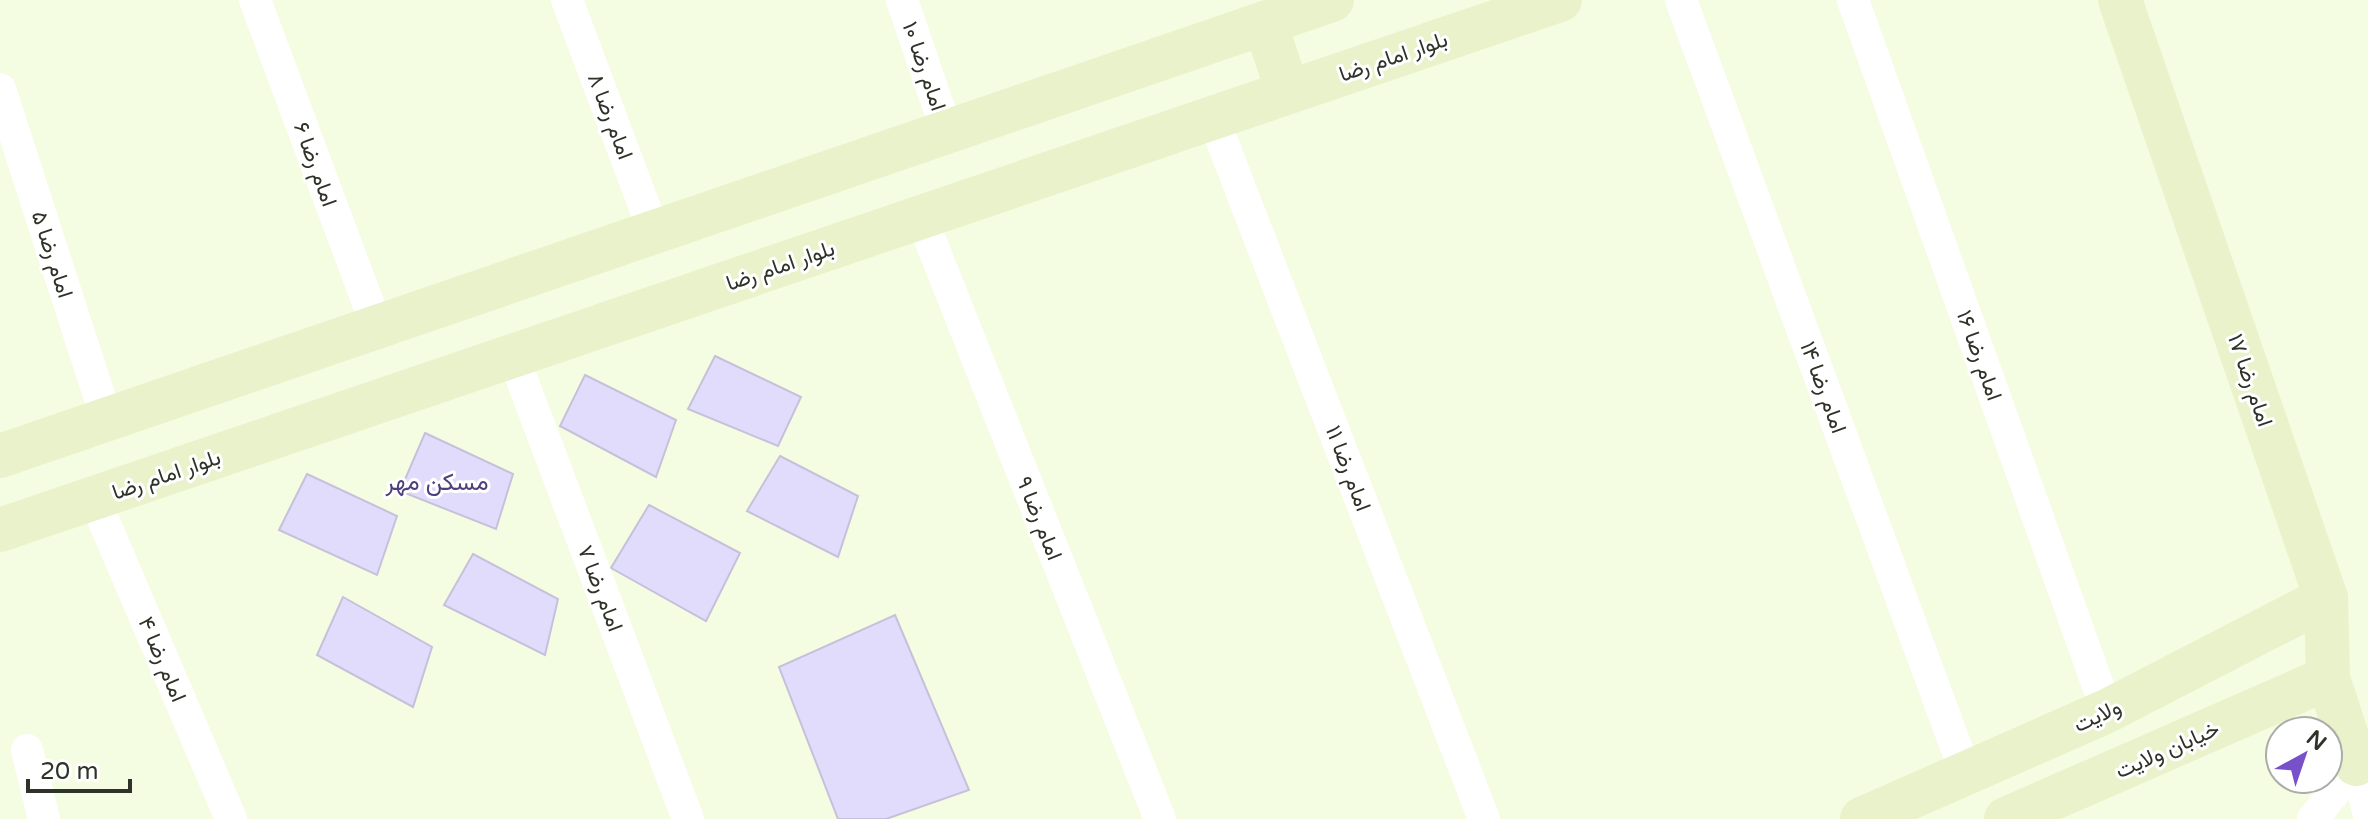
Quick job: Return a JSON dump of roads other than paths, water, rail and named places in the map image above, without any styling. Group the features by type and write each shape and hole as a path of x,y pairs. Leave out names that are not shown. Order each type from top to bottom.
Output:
{"street":[{"name":"امام رضا ۶","path":"255,0 377,327"},
{"name":"امام رضا ۸","path":"567,0 654,232"},
{"name":"امام رضا ۱۰","path":"902,0 947,132"},
{"path":"0,456 947,132 1261,12 1332,0"},
{"name":"بلوار امام رضا","path":"0,530 1560,0"},
{"name":"امام رضا ۱۴","path":"1681,0 1966,774"},
{"name":"امام رضا ۱۶","path":"1853,0 2107,711"},
{"name":"امام رضا ۱۷","path":"2120,0 2326,598 2328,678 2356,764"},
{"path":"1261,12 1288,92"},
{"name":"امام رضا ۵","path":"0,89 107,420"},
{"name":"امام رضا ۱۱","path":"1213,118 1484,819"},
{"name":"امام رضا ۹","path":"921,217 1160,819"},
{"name":"امام رضا ۷","path":"513,356 688,819"},
{"name":"امام رضا ۴","path":"94,498 231,819"},
{"name":"ولایت","path":"1862,819 2107,711 2326,598"},
{"name":"خیابان ولایت","path":"2006,819 2328,678"},
{"path":"27,750 44,819"},
{"path":"2356,764 2368,811"},
{"path":"2313,819 2356,764"}],"district":[{"name":"مسکن مهر","path":"437,482"}]}
